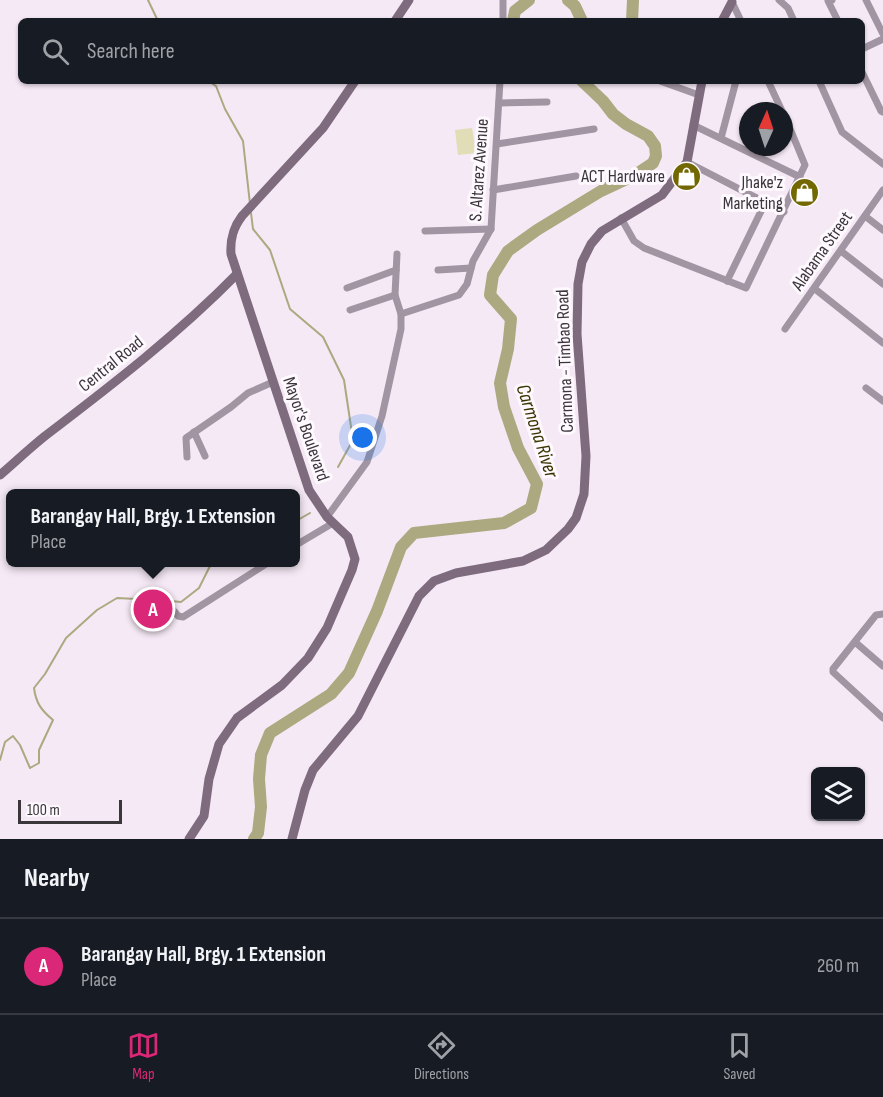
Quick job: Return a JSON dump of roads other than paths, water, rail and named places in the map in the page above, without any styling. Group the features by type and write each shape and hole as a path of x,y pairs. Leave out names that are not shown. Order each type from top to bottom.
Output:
{"main road":[{"path":"397,18 409,0"},
{"path":"724,18 734,1"},
{"name":"Mayor's Boulevard","path":"189,839 204,816 208,779 219,744 237,718 282,685 300,668 327,628 355,559 348,537 330,520 309,490 231,254 231,238 235,226 323,128 353,84"},
{"name":"Carmona - Timbao Road","path":"292,839 305,790 313,770 358,716 419,596 434,581 456,573 523,561 546,550 576,518 584,494 585,456 577,334 578,284 582,262 591,244 602,231 662,195 687,162 701,84"},
{"name":"Central Road","path":"0,475 174,334 237,274"}],"street":[{"path":"503,0 503,18"},
{"path":"779,0 789,4"},
{"path":"832,0 828,1 836,18"},
{"path":"866,0 883,34"},
{"path":"734,1 740,18"},
{"path":"865,48 883,39"},
{"path":"865,78 880,111 883,112"},
{"name":"S. Altarez Avenue","path":"401,314 459,295 467,284 473,261 491,229 500,84"},
{"path":"668,84 699,95"},
{"path":"721,138 735,84"},
{"path":"769,84 778,102"},
{"path":"820,84 842,132 883,164"},
{"path":"499,103 547,102"},
{"path":"693,125 800,177"},
{"path":"497,144 594,129"},
{"path":"621,218 634,241 644,248 746,288 805,165 793,137"},
{"path":"687,162 784,212"},
{"path":"493,190 576,176"},
{"name":"Alabama Street","path":"785,329 883,190"},
{"path":"727,281 765,203"},
{"path":"865,216 883,230"},
{"path":"425,231 491,229"},
{"path":"841,251 883,284"},
{"path":"300,542 330,520 367,462 382,416 401,329 401,314 396,295 397,254"},
{"path":"438,270 471,268"},
{"path":"347,288 396,270"},
{"path":"814,289 883,343"},
{"path":"351,310 396,295"},
{"path":"187,457 186,438 248,393 273,382"},
{"path":"866,388 883,401"},
{"path":"194,432 205,456"},
{"path":"147,606 152,603 171,606 178,616 183,617 260,567"},
{"path":"881,614 876,615 833,669 833,672 883,718"},
{"path":"855,642 883,666"}],"waterway":[{"path":"148,0 157,18"},
{"name":"Carmona River","path":"514,18 515,11 529,0"},
{"name":"Carmona River","path":"568,0 575,6 581,18"},
{"name":"Carmona River","path":"632,18 633,0"},
{"path":"213,84 216,86 225,109 243,141 250,204"},
{"name":"Carmona River","path":"254,839 258,833 261,807 259,779 261,755 270,733 331,694 349,673 377,611 401,547 414,533 504,523 531,508 537,484 518,448 504,407 500,383 508,349 511,319 490,295 493,275 508,251 537,230 601,191 635,175 653,163 656,156 655,146 648,136 613,114 585,84"},
{"path":"251,213 253,229 270,250 290,309 323,337 344,380 353,440 338,467"},
{"path":"300,519 310,513"},
{"path":"162,600 181,602 199,588 210,567"},
{"path":"0,760 5,742 13,736 20,745 30,768 39,763 39,750 53,720 40,706 34,688 66,638 97,610 117,598 156,600"}],"place":[{"name":"ACT Hardware","path":"686,176"},
{"name":"Jhake'z Marketing","path":"804,192"},
{"name":"Barangay Hall, Brgy. 1 Extension","path":"153,609"}]}
